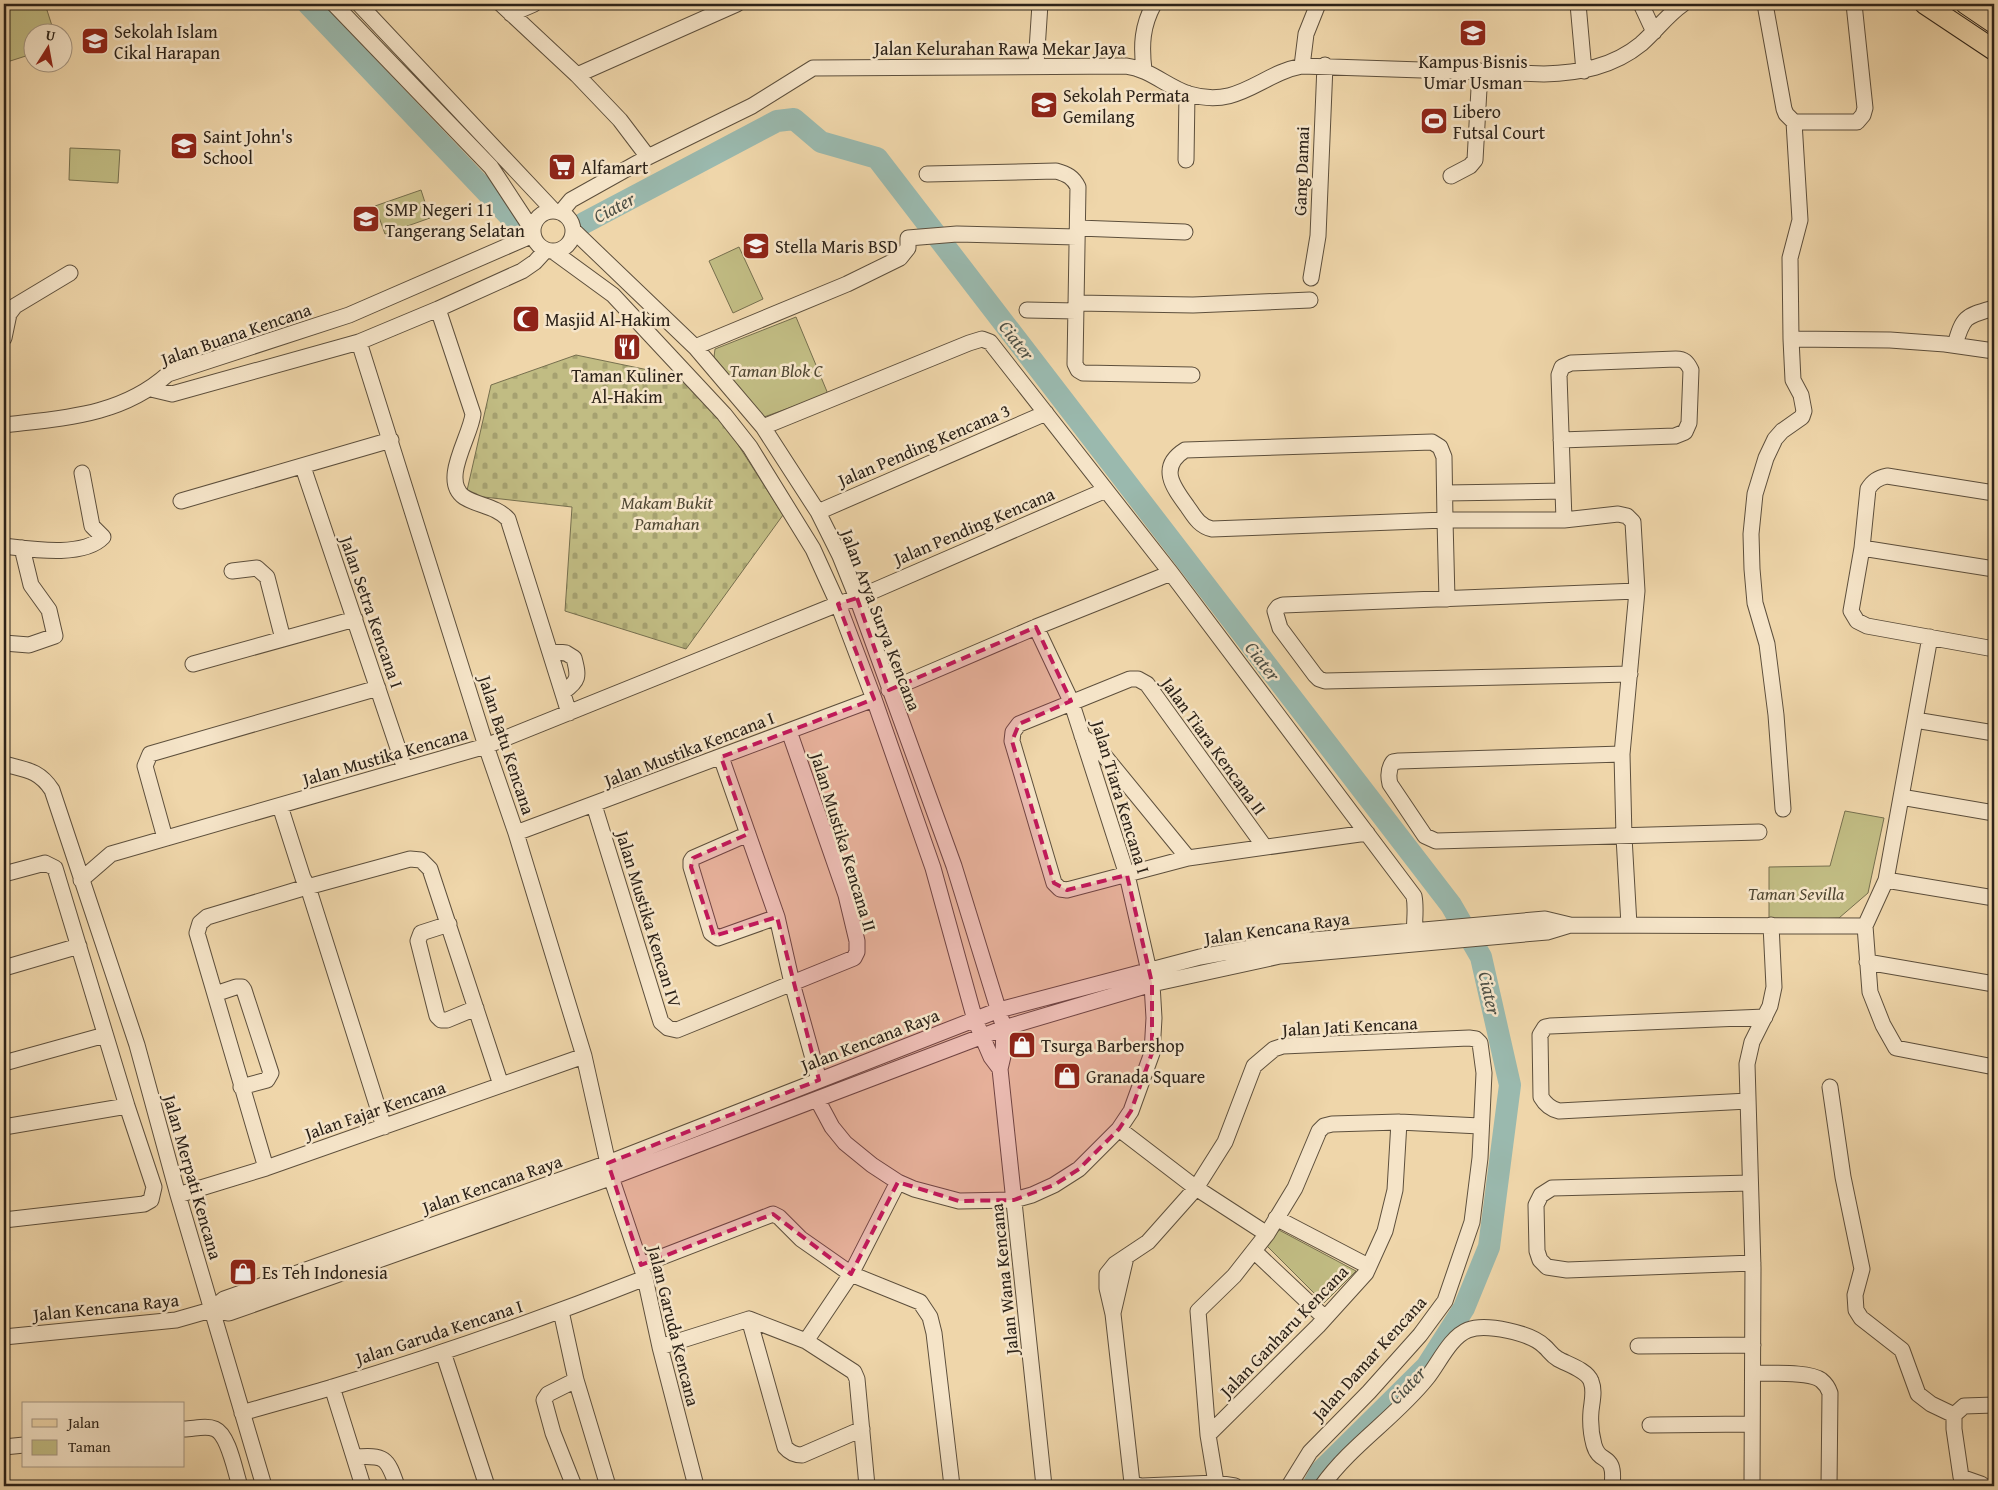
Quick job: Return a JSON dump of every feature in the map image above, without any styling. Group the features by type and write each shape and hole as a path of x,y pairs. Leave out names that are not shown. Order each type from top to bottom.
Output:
{"main road":[{"path":"1925,4 1994,50"},
{"path":"1966,4 1994,22"}],"street":[{"path":"334,4 491,167 533,233 539,246 550,251 562,250 568,246 573,239 574,231 573,223 568,216 557,211 359,4"},
{"path":"506,9 534,4"},
{"path":"577,75 737,4"},
{"path":"1036,65 1040,4"},
{"path":"1144,70 1142,35 1144,24 1154,4"},
{"path":"1302,66 1306,34 1318,4"},
{"path":"1578,4 1584,71"},
{"path":"1641,4 1654,32"},
{"name":"Jalan Kelurahan Rawa Mekar Jaya","path":"557,211 571,200 648,157 752,106 813,68 1036,65 1126,66 1144,70 1187,93 1213,97 1241,93 1284,71 1302,66 1325,65 1544,74 1584,71 1608,64 1624,56 1654,32 1683,4"},
{"path":"1765,4 1784,109 1794,122 1800,220 1790,258 1791,339 1793,380 1801,396 1804,411 1802,418 1782,431 1775,439 1766,458 1755,494 1751,534 1755,604 1767,644 1776,715 1783,809"},
{"path":"1794,122 1857,122 1863,115 1865,108 1854,4"},
{"path":"506,9 577,75 620,120 648,157"},
{"name":"Gang Damai","path":"1311,278 1318,236 1325,65"},
{"path":"1451,176 1470,166 1475,160 1480,72"},
{"path":"1186,160 1187,93"},
{"path":"927,174 1056,171 1074,179 1078,187 1075,364 1078,370 1083,373 1192,375"},
{"path":"533,233 534,223 539,216 545,212 557,211"},
{"name":"Jalan Arya Surya Kencana","path":"574,231 695,347 763,427 818,512 840,556 857,598 954,866 1004,1028"},
{"path":"695,347 847,284 900,258 908,248 911,238 946,234 1185,232"},
{"name":"Jalan Buana Kencana","path":"151,389 168,374 350,315 533,233"},
{"name":"Jalan Buana Kencana","path":"151,389 172,394 359,342 522,271 550,251"},
{"name":"Jalan Arya Surya Kencana","path":"550,251 613,295 724,414 750,447 813,549 838,604 874,699 933,868 981,1036"},
{"path":"4,338 5,324 15,306 70,273"},
{"path":"1027,310 1310,300"},
{"path":"1955,346 1960,327 1965,320 1972,315 1994,308"},
{"path":"438,309 473,414 472,424 455,468 455,484 463,496 502,513 508,519 569,713"},
{"path":"763,427 969,343 982,339 990,342 1171,573 1414,896 1416,905 1415,937"},
{"path":"1791,339 1890,340 1994,351"},
{"name":"Jalan Batu Kencana","path":"359,342 486,746 516,833 584,1056 610,1170"},
{"path":"1561,440 1675,436 1685,432 1690,423 1691,370 1688,364 1685,360 1676,359 1567,363 1562,367 1559,375 1561,440 1564,520"},
{"path":"4,425 91,413 108,408 151,389"},
{"name":"Jalan Pending Kencana 3","path":"818,512 1046,414"},
{"path":"181,501 391,440"},
{"path":"1447,599 1446,520 1444,457 1440,446 1432,442 1185,450 1175,456 1169,473 1172,486 1200,524 1212,529 1446,520 1564,520 1618,514 1629,518 1634,526 1637,591 1622,754 1629,925"},
{"name":"Jalan Setra Kencana I","path":"303,467 405,769"},
{"path":"4,546 50,552 73,549 95,543 103,536 92,526 82,473"},
{"path":"1994,493 1887,476 1880,477 1872,483 1868,489 1862,548 1852,611 1857,621 1867,626 1994,648"},
{"name":"Jalan Pending Kencana","path":"838,604 857,598 1106,490"},
{"path":"1445,493 1563,491"},
{"path":"4,643 29,645 55,636 49,610 31,585 22,548"},
{"path":"1862,548 1994,569"},
{"path":"232,571 257,568 266,577 283,639"},
{"path":"889,690 1036,627 1171,573"},
{"path":"1630,674 1325,681 1319,679 1280,628 1275,611 1283,605 1637,591"},
{"name":"Jalan Mustika Kencana","path":"82,880 111,854 486,746 838,604"},
{"path":"193,664 355,619"},
{"name":"Jalan Tiara Kencana I","path":"817,1099 832,1127 845,1143 872,1165 898,1182 934,1196 959,1202 1014,1200 1047,1188 1079,1169 1119,1129 1131,1111 1152,1054 1154,1018 1150,978 1127,875 1071,701 1036,627"},
{"path":"1930,637 1886,880 1865,926 1870,992 1894,1046 1904,1050 1994,1067"},
{"path":"550,652 566,653 574,658 578,672 575,684 563,692"},
{"name":"Jalan Tiara Kencana II","path":"1264,846 1147,684 1138,679 1130,679 1071,701 1019,724 1013,732 1012,741 1054,883 1060,889 1067,890 1188,858 1367,833"},
{"path":"166,838 145,766 150,754 378,688"},
{"name":"Jalan Mustika Kencana I","path":"516,833 874,699"},
{"path":"1915,720 1994,733"},
{"name":"Jalan Mustika Kencana II","path":"789,731 846,895 857,941 857,952 854,958 792,983"},
{"path":"1082,736 1098,748 1188,858"},
{"path":"1622,754 1399,761 1393,762 1389,767 1388,776 1390,784 1420,829 1431,840 1624,837 1759,832"},
{"path":"721,757 777,916 792,983 819,1080"},
{"name":"Jalan Merpati Kencana","path":"4,764 36,772 45,779 52,790 137,1045 211,1310 264,1486"},
{"path":"1901,797 1994,813"},
{"name":"Jalan Mustika Kencan IV","path":"594,805 661,1022 668,1028 677,1030 792,983"},
{"path":"280,806 380,1128"},
{"path":"748,834 693,858 691,861 691,867 711,933 718,938 777,916"},
{"path":"266,1168 197,933 200,923 207,917 304,885 410,860 421,860 430,869 501,1086"},
{"path":"4,874 45,863 55,868 105,1035 154,1188 151,1200 144,1204 4,1220"},
{"path":"1886,880 1994,898"},
{"name":"Jalan Kencana Raya","path":"610,1170 819,1080 999,1010 1150,978 1280,956 1415,937 1489,931 1545,919 1570,925 1865,926"},
{"path":"449,924 421,933 418,941 437,1016 441,1020 447,1020 476,1008"},
{"path":"1752,1486 1753,1263 1747,1064 1752,1042 1770,1006 1774,987 1771,925"},
{"path":"4,968 79,946"},
{"path":"1867,962 1994,984"},
{"name":"Jalan Kencana Raya","path":"4,1337 176,1320 211,1310 224,1299 817,1099 981,1036 1150,978"},
{"path":"215,994 236,987 242,987 271,1073 267,1080 242,1087"},
{"path":"1748,1101 1559,1111 1544,1102 1541,1097 1540,1035 1545,1027 1550,1026 1764,1017"},
{"name":"Jalan Wana Kencana","path":"1004,1028 1003,1056 1000,1069 1044,1486"},
{"path":"4,1063 105,1035"},
{"name":"Jalan Wana Kencana","path":"981,1036 991,1057 1000,1069"},
{"name":"Jalan Jati Kencana","path":"1138,1485 1113,1314 1107,1288 1107,1274 1115,1264 1148,1242 1196,1188 1226,1142 1254,1066 1274,1049 1283,1046 1459,1038 1473,1038 1478,1041"},
{"name":"Jalan Damar Kencana","path":"1289,1486 1310,1452 1370,1392 1420,1335 1445,1301 1472,1222 1480,1158 1480,1126 1484,1073 1478,1041"},
{"path":"137,1045 130,1052 132,1064 138,1077 147,1081"},
{"name":"Jalan Fajar Kencana","path":"178,1195 266,1168 584,1056"},
{"path":"116,1069 132,1064"},
{"path":"1830,1087 1843,1177 1862,1269 1855,1295 1856,1310 1861,1318 1902,1350 1918,1394 1931,1404 1954,1415"},
{"path":"4,1127 127,1106"},
{"path":"1216,1483 1208,1436 1198,1311 1234,1276 1267,1234 1295,1188 1319,1131 1324,1126 1332,1124 1399,1122 1480,1126"},
{"name":"Jalan Ganharu Kencana","path":"1208,1436 1325,1318 1366,1273 1385,1231 1395,1190 1399,1122"},
{"path":"1119,1129 1196,1188 1267,1234"},
{"name":"Jalan Garuda Kencana","path":"610,1170 643,1272 660,1347 696,1486"},
{"path":"806,1342 851,1274 898,1182"},
{"path":"1750,1183 1552,1188 1541,1196 1536,1205 1537,1251 1540,1260 1547,1267 1567,1270 1753,1263"},
{"name":"Jalan Garuda Kencana I","path":"242,1413 443,1352 561,1311 772,1214 801,1238 851,1274"},
{"path":"1276,1218 1368,1266"},
{"path":"1254,1251 1325,1318"},
{"path":"851,1274 920,1302 930,1317 934,1333 952,1486"},
{"path":"561,1311 576,1380 604,1485"},
{"path":"660,1347 748,1319 806,1342 854,1372 857,1378 868,1486"},
{"path":"748,1319 785,1447 789,1451 796,1455 802,1455 862,1429"},
{"path":"1322,1486 1333,1470 1357,1445 1406,1403 1428,1378 1454,1340 1467,1330 1484,1327 1531,1338 1544,1346 1552,1356 1585,1373 1591,1379 1593,1395 1591,1434 1595,1448 1612,1464 1612,1486"},
{"path":"1638,1346 1753,1345"},
{"path":"443,1352 487,1486"},
{"path":"1752,1373 1810,1376 1820,1379 1828,1386 1830,1393 1829,1486"},
{"path":"574,1486 553,1433 544,1400 548,1394 576,1380"},
{"path":"332,1387 363,1486"},
{"path":"1984,1486 1961,1476 1954,1429 1954,1415 1964,1406 1994,1405"},
{"path":"1650,1425 1751,1424"},
{"path":"185,1430 207,1427 221,1433 226,1440 240,1486"},
{"path":"4,1447 22,1445"},
{"path":"354,1457 374,1456 382,1459 390,1466 397,1486"},
{"path":"1138,1485 1216,1483 1235,1486"}],"highlighted area":[{"path":"857,598 889,690 1036,627 1071,701 1019,724 1012,741 1054,883 1067,890 1127,875 1152,983 1152,1053 1131,1111 1119,1129 1079,1169 1054,1185 1014,1200 959,1201 898,1182 851,1274 773,1214 641,1265 608,1163 819,1080 777,917 714,936 691,867 693,858 748,834 721,757 874,699 838,604"}],"green space":[{"path":"4,4 45,4 51,22 22,22 22,57 4,63"},
{"path":"70,148 120,150 118,183 69,180"},
{"path":"421,190 430,218 385,234 375,206"},
{"path":"739,247 763,299 733,313 709,261"},
{"name":"Taman Blok C","path":"796,317 828,394 764,417 714,357 715,349"},
{"name":"Makam Bukit Pamahan","path":"576,355 682,377 721,418 783,515 686,649 565,611 572,507 466,495 491,385"},
{"name":"Taman Sevilla","path":"1845,811 1884,818 1868,893 1839,918 1769,921 1769,867 1830,866"},
{"path":"1279,1230 1356,1271 1324,1303 1267,1246"}],"waterway":[{"name":"Ciater","path":"308,4 520,227"},
{"name":"Ciater","path":"584,223 777,121 794,119 821,142 877,158 1451,905 1481,957 1510,1085 1489,1247 1464,1308 1427,1366 1321,1471 1313,1486"}],"place":[{"name":"Kampus Bisnis Umar Usman","path":"1473,33"},
{"name":"Sekolah Islam Cikal Harapan","path":"95,41"},
{"name":"Sekolah Permata Gemilang","path":"1044,105"},
{"name":"Libero Futsal Court","path":"1434,121"},
{"name":"Saint John's School","path":"184,146"},
{"name":"Alfamart","path":"562,167"},
{"name":"SMP Negeri 11 Tangerang Selatan","path":"366,219"},
{"name":"Stella Maris BSD","path":"756,246"},
{"name":"Masjid Al-Hakim","path":"526,319"},
{"name":"Taman Kuliner Al-Hakim","path":"627,347"},
{"name":"Tsurga Barbershop","path":"1022,1045"},
{"name":"Granada Square","path":"1067,1076"},
{"name":"Es Teh Indonesia","path":"243,1272"}]}
